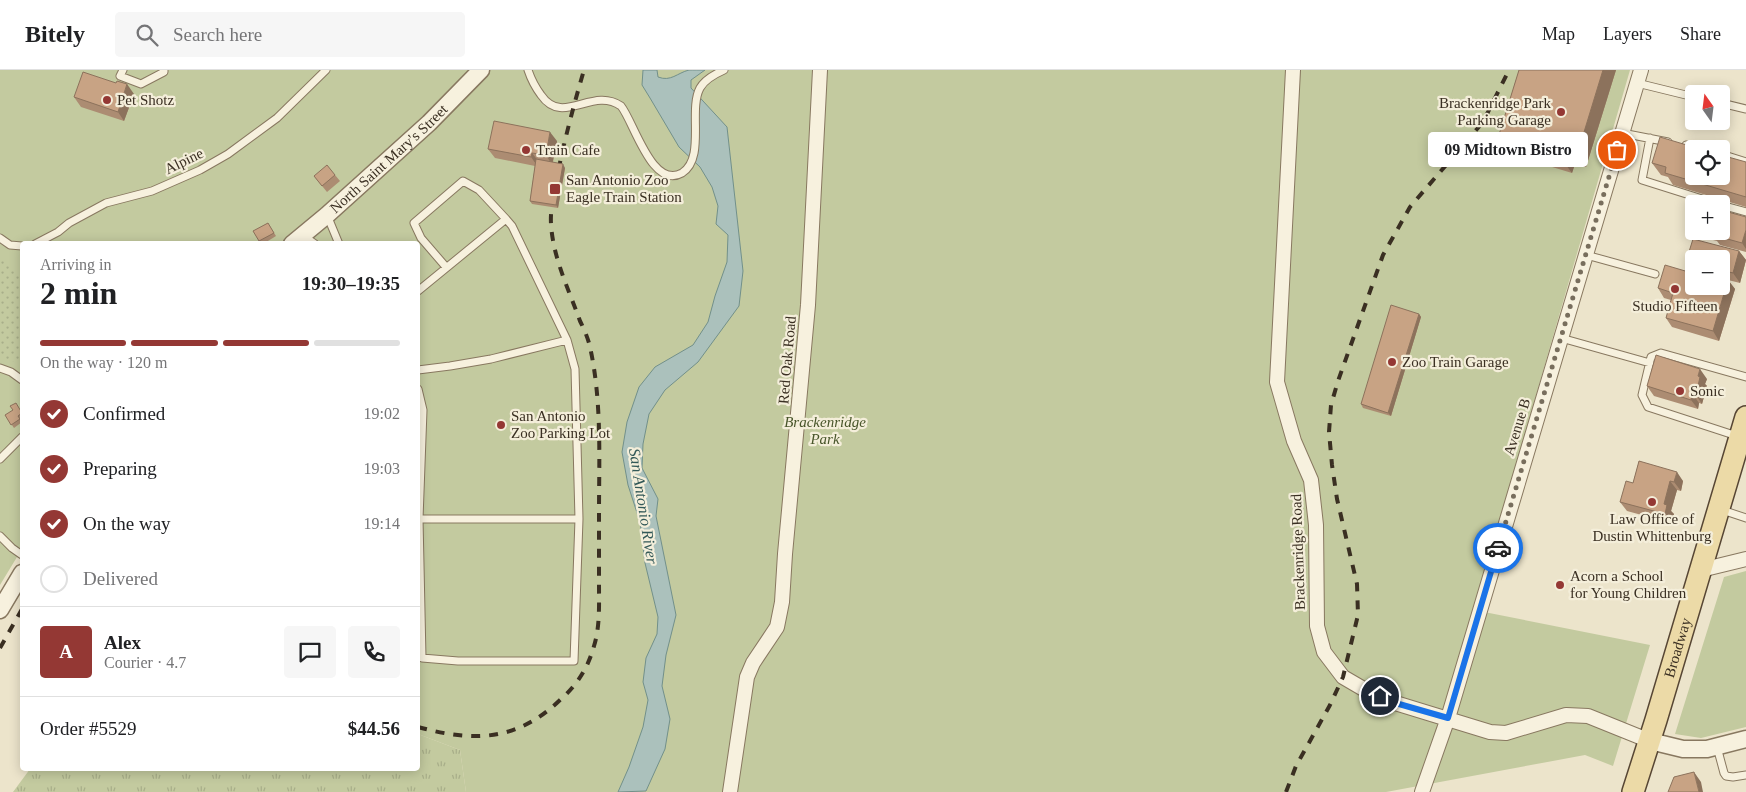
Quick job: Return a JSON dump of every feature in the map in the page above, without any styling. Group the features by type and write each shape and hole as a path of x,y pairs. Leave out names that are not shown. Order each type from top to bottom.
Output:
{"main road":[{"name":"Broadway","path":"1633,792 1719,509 1743,439 1746,417"}],"street":[{"name":"North Saint Mary's Street","path":"303,241 327,215 429,123 481,70"},
{"name":"Red Oak Road","path":"730,792 747,677 777,627 782,602 807,313 820,70"},
{"name":"Brackenridge Road","path":"1293,70 1277,382 1294,441 1311,480 1316,524 1317,626 1324,652 1343,677 1367,691 1392,702 1490,732 1506,733 1566,715 1588,716 1650,741"},
{"name":"Avenue B","path":"1422,792 1448,718 1639,77"},
{"path":"1701,570 1746,559"},
{"path":"0,610 20,576"},
{"path":"1650,741 1683,749 1707,749 1746,739"}],"lane":[{"path":"122,70 120,76 141,84 164,72 164,70"},
{"name":"Alpine","path":"41,241 58,232 68,223 106,203 166,186 214,162 277,118 326,70"},
{"path":"528,70 534,85 544,99 558,108 567,108 591,100 617,102 650,160 661,172 674,176 685,171 694,154 697,100 700,87 713,75 724,70"},
{"path":"1639,77 1685,94"},
{"path":"1730,105 1746,109"},
{"path":"1622,132 1685,145"},
{"path":"1650,138 1642,180 1691,195"},
{"path":"1730,157 1746,162"},
{"path":"420,565 422,658 458,661 574,661 579,519 575,369 567,340 512,226 479,190 463,181 414,223 421,238 446,267"},
{"path":"1730,207 1746,212"},
{"path":"327,215 338,241"},
{"path":"420,289 506,219"},
{"path":"0,238 10,245 20,246"},
{"path":"1586,255 1655,274"},
{"path":"1561,338 1650,363"},
{"path":"420,370 491,359 567,340"},
{"path":"1743,439 1648,407 1642,395 1651,357 1661,353 1746,377"},
{"path":"0,368 11,372 20,379"},
{"path":"420,397 423,410 420,492"},
{"path":"0,459 20,439"},
{"path":"1719,509 1746,518"},
{"path":"420,519 579,519"},
{"path":"0,536 20,554"},
{"path":"1717,746 1726,776 1746,775"}],"green space":[{"name":"Brackenridge Park","path":"0,70 1630,70 1474,610 1650,645 1613,766 1585,755 1386,792 466,792 460,750 420,735 420,241 20,241 20,558 17,557 0,585"},
{"path":"0,253 20,277 20,367 11,360 0,361"},
{"path":"1746,571 1746,727 1701,738 1675,734 1724,577"},
{"path":"420,735 460,750 466,792 13,792 29,771 420,771"}],"water":[{"name":"San Antonio River","path":"643,70 657,70 658,77 667,78 689,70 705,70 691,80 691,88 727,127 743,271 739,306 698,362 665,390 649,414 643,444 642,468 658,499 656,516 676,615 666,655 662,686 670,719 665,749 646,791 618,792 643,727 648,700 643,682 646,658 657,634 658,617 645,563 640,522 628,485 622,452 627,422 639,387 655,367 693,345 708,322 727,262 728,235 716,224 718,206 712,187 700,167 679,147 642,85"}],"building":[{"name":"Brackenridge Park Parking Garage","path":"1519,70 1603,70 1577,155 1566,151 1563,161 1497,141"},
{"path":"83,72 116,83 117,81 127,84 118,112 74,97"},
{"name":"Train Cafe","path":"494,121 550,132 546,155 532,153 531,157 488,149"},
{"path":"1660,137 1685,144 1685,179 1665,173 1666,167 1652,163"},
{"path":"1730,158 1746,162 1746,197 1706,185 1730,185"},
{"path":"536,159 563,164 556,205 530,201"},
{"path":"327,165 335,175 322,186 314,176"},
{"path":"1730,213 1746,217 1746,230 1742,243 1730,240"},
{"path":"268,223 274,233 259,241 253,231"},
{"path":"1693,240 1697,240 1739,251 1733,273 1730,272 1730,250 1690,250"},
{"path":"1665,265 1685,271 1685,295 1724,295 1713,331 1666,318 1673,293 1658,288"},
{"name":"Zoo Train Garage","path":"1391,305 1419,314 1388,413 1361,404"},
{"name":"Sonic","path":"1656,355 1700,369 1696,395 1692,393 1691,400 1647,386"},
{"path":"16,403 20,410 18,416 20,419 11,425 5,415 13,410 10,406"},
{"name":"Law Office of Dustin Whittenburg","path":"1639,461 1677,472 1674,482 1670,481 1664,504 1667,505 1665,514 1620,502 1626,481 1633,483"},
{"path":"1694,772 1699,792 1668,792 1674,777"}],"railway":[{"path":"420,728 457,735 475,736 493,735 527,724 544,714 572,688 585,669 596,639 599,601 599,451 594,367 586,334 558,261 551,224 552,205 561,159 584,70"},
{"path":"1286,792 1296,766 1330,705 1343,677 1358,615 1357,584 1337,499 1329,432 1331,405 1338,381 1383,255 1410,207 1483,122 1509,70"},
{"path":"0,648 20,613"}],"way so far":[{"path":"1498,548 1617,150"}],"place":[{"name":"Pet Shotz","path":"107,100"},
{"name":"Brackenridge Park Parking Garage","path":"1561,112"},
{"name":"Train Cafe","path":"526,150"},
{"name":"09 Midtown Bistro","path":"1617,150"},
{"name":"San Antonio Zoo Eagle Train Station","path":"555,189"},
{"name":"Studio Fifteen","path":"1675,289"},
{"name":"Zoo Train Garage","path":"1392,362"},
{"name":"Sonic","path":"1680,391"},
{"name":"San Antonio Zoo Parking Lot","path":"501,425"},
{"name":"Law Office of Dustin Whittenburg","path":"1652,502"},
{"name":"Acorn a School for Young Children","path":"1560,585"}],"route":[{"path":"1380,696 1392,702 1448,718 1498,548"}]}
